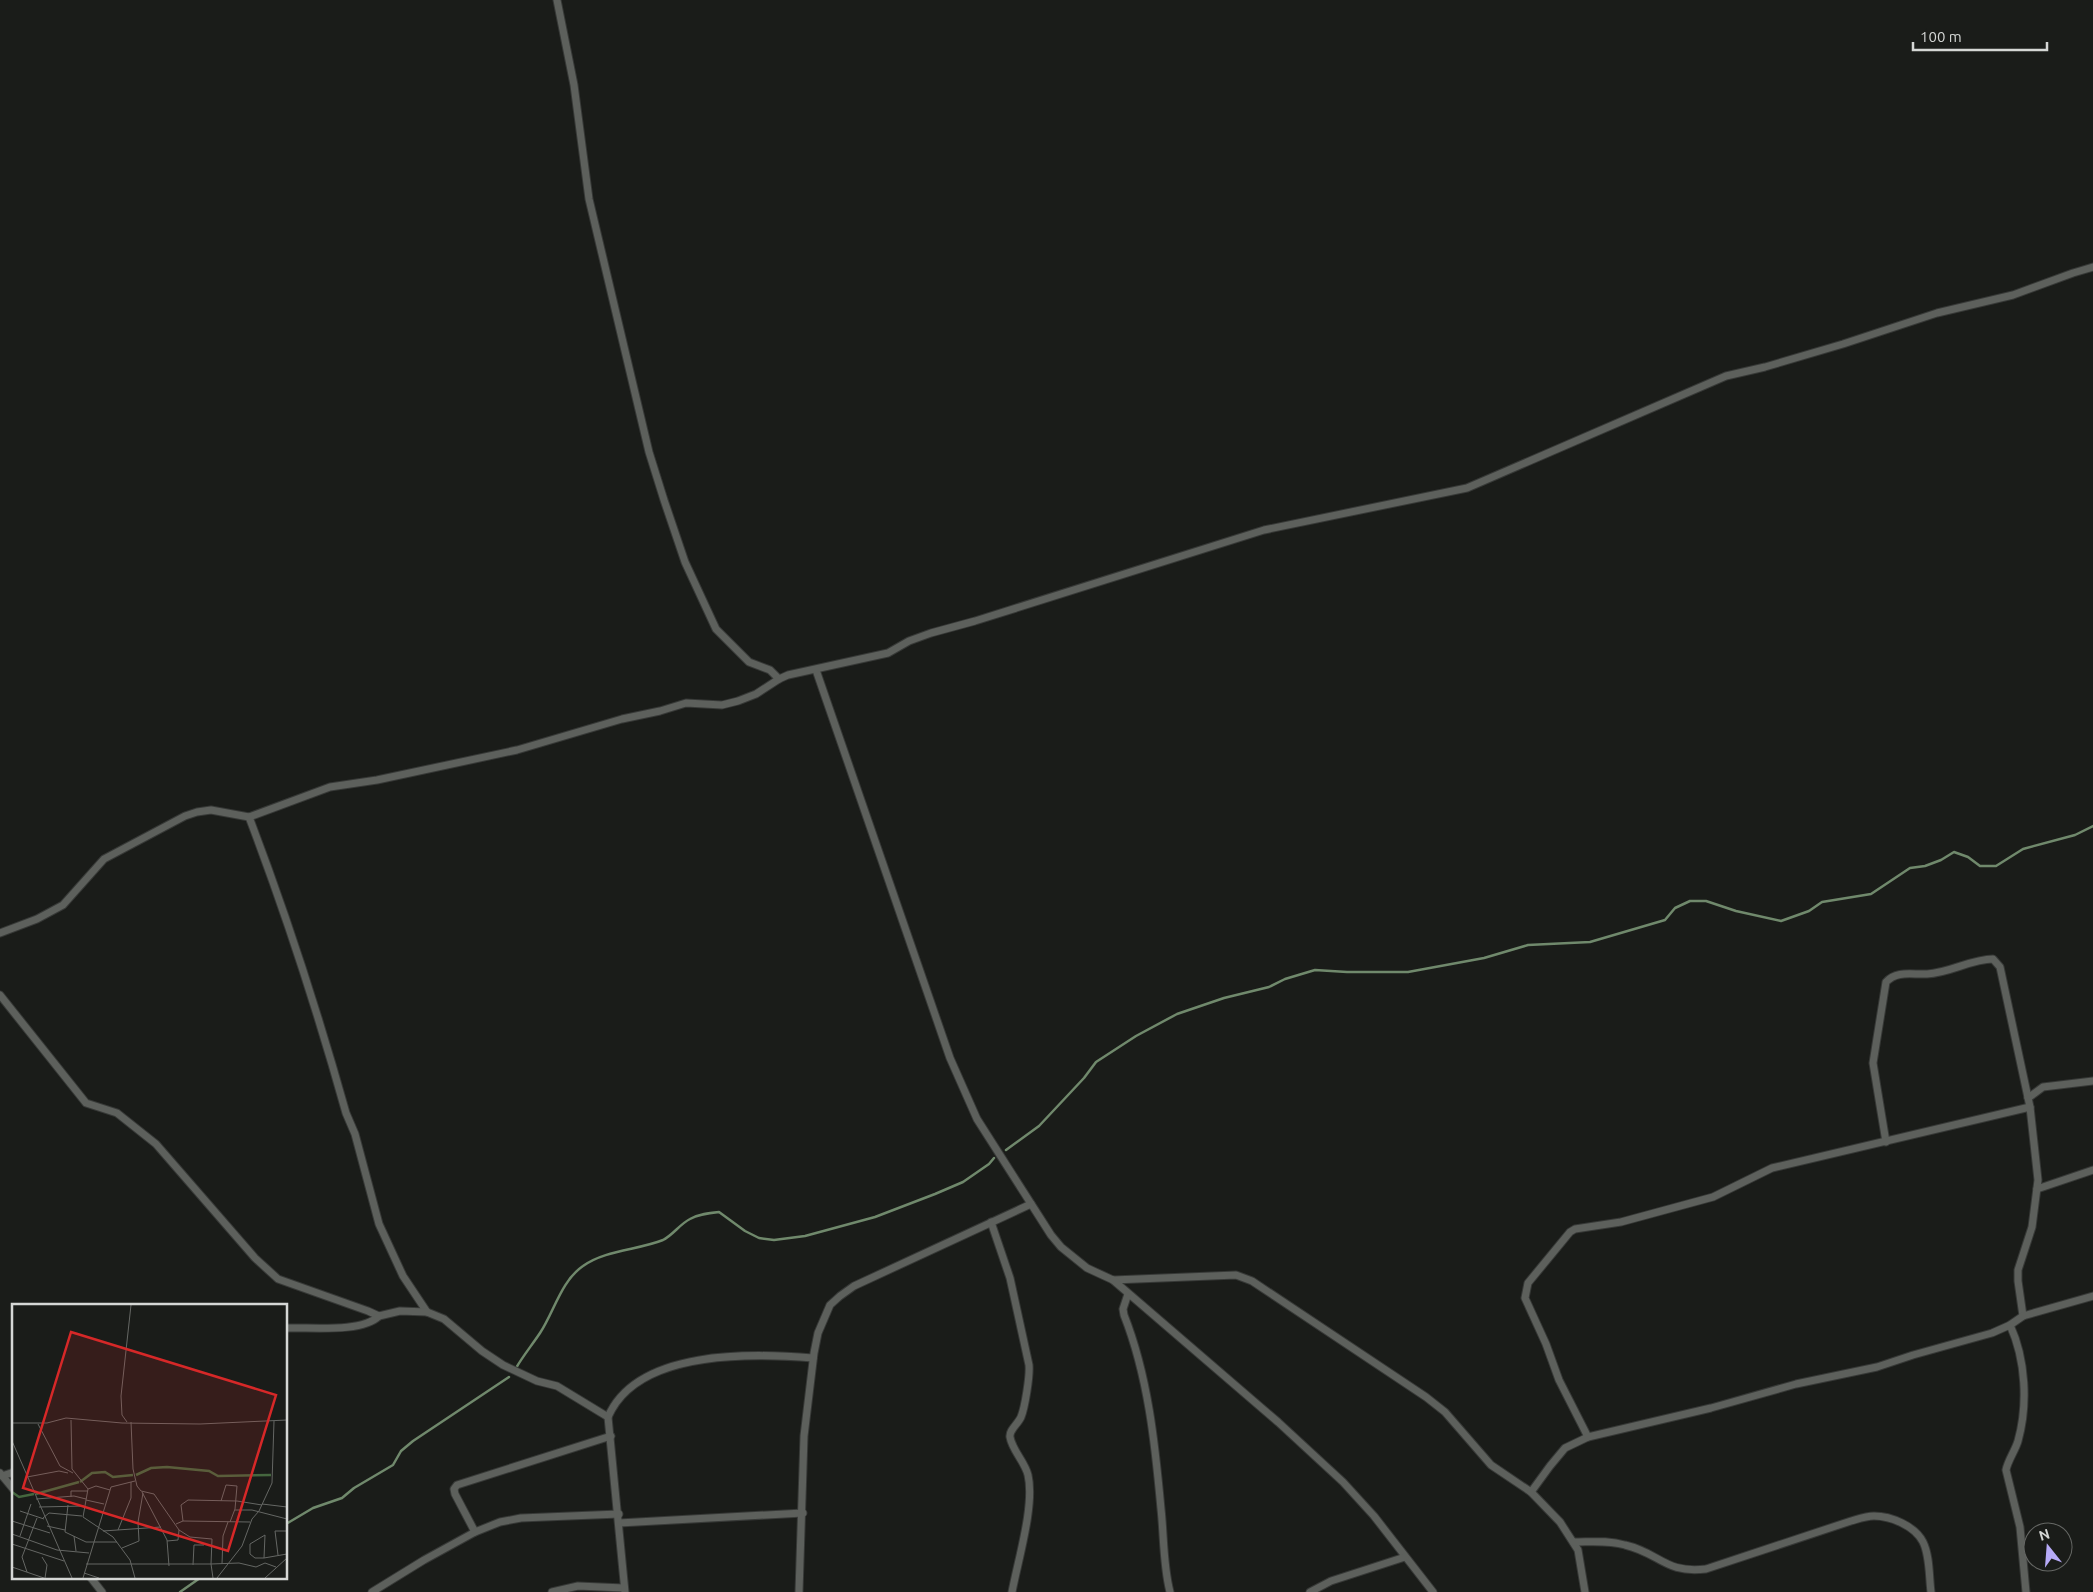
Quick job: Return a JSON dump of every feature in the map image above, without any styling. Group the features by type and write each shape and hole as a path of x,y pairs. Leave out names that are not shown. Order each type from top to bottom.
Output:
{"street":[{"path":"557,0 574,85 589,199 649,452 662,492 685,562 716,630 749,662 770,670 779,679"},
{"path":"0,932 37,919 63,905 104,860 185,816 197,812 212,810 250,817 330,787 391,777 517,750 622,719 686,703 722,705 738,701 756,694 779,679 802,671 816,670 888,653 909,642 954,625 975,621 1264,530 1467,488 1726,376 1766,367 1937,313 2014,295 2093,267"},
{"path":"816,670 950,1058 977,1119 1031,1204 1060,1247 1087,1268 1113,1280 1321,1462 1360,1499 1433,1592"},
{"path":"250,817 279,895 305,976 346,1113 355,1134 379,1224 404,1276 427,1312"},
{"path":"1886,1142 1873,1063 1884,988 1890,978 1896,975 1935,973 1993,959 1997,962 2012,1016 2030,1107 2037,1189 2032,1228 2018,1270 2018,1288 2023,1316"},
{"path":"0,995 86,1103 117,1113 156,1144 255,1258 278,1280 379,1316"},
{"path":"2028,1098 2044,1087 2093,1081"},
{"path":"1588,1437 1559,1380 1546,1344 1525,1298 1528,1283 1565,1236 1575,1229 1621,1222 1713,1197 1772,1168 2030,1107"},
{"path":"2037,1189 2093,1170"},
{"path":"799,1592 804,1436 813,1358 818,1333 830,1305 854,1286 1031,1204"},
{"path":"991,1222 1010,1278 1030,1373 1021,1417 1011,1431 1010,1436 1025,1466 1029,1486 1028,1510 1012,1592"},
{"path":"1113,1280 1200,1275 1244,1276 1438,1406 1491,1465 1531,1492 1560,1522 1574,1542 1578,1550 1585,1592"},
{"path":"1128,1294 1123,1309 1142,1369 1160,1488 1166,1572 1170,1592"},
{"path":"1531,1492 1565,1448 1575,1441 1711,1408 1796,1384 1877,1367 1912,1355 1992,1333 2010,1325 2023,1316 2093,1296"},
{"path":"288,1328 356,1326 370,1322 379,1316 400,1311 427,1312 444,1318 482,1351 503,1365 537,1381 557,1386 608,1417"},
{"path":"2010,1325 2021,1359 2024,1396 2018,1441 2006,1470 2020,1527 2026,1592"},
{"path":"552,1592 578,1586 624,1590 619,1514 608,1417 620,1397 631,1387 660,1371 693,1360 749,1355 813,1358"},
{"path":"475,1532 455,1494 454,1489 456,1485 611,1436"},
{"path":"1,1474 12,1488"},
{"path":"619,1524 803,1513"},
{"path":"372,1592 475,1532 500,1522 521,1518 619,1514"},
{"path":"1574,1542 1609,1542 1626,1545 1659,1559 1669,1566 1693,1570 1706,1569 1851,1521 1871,1516 1886,1517 1911,1528 1921,1539 1925,1552 1931,1592"},
{"path":"1310,1592 1331,1581 1405,1557"},
{"path":"93,1580 102,1592"}],"waterway":[{"path":"1006,1150 1039,1126 1084,1078 1096,1062 1136,1036 1177,1014 1224,998 1269,987 1285,979 1315,970 1408,972 1484,958 1528,945 1590,942 1665,920 1675,908 1690,901 1706,901 1736,911 1781,921 1809,911 1822,902 1871,894 1910,868 1925,866 1941,860 1954,852 1968,857 1980,866 1996,866 2023,849 2075,835 2093,826"},
{"path":"516,1368 545,1325 563,1288 575,1272 601,1257 663,1240 690,1219 700,1215 719,1212 745,1231 759,1238 774,1240 805,1236 875,1217 935,1194 963,1182 989,1164 994,1158"},
{"path":"288,1523 313,1508 342,1498 354,1488 393,1465 401,1451 413,1441 509,1377"},
{"path":"180,1592 197,1580"}]}
